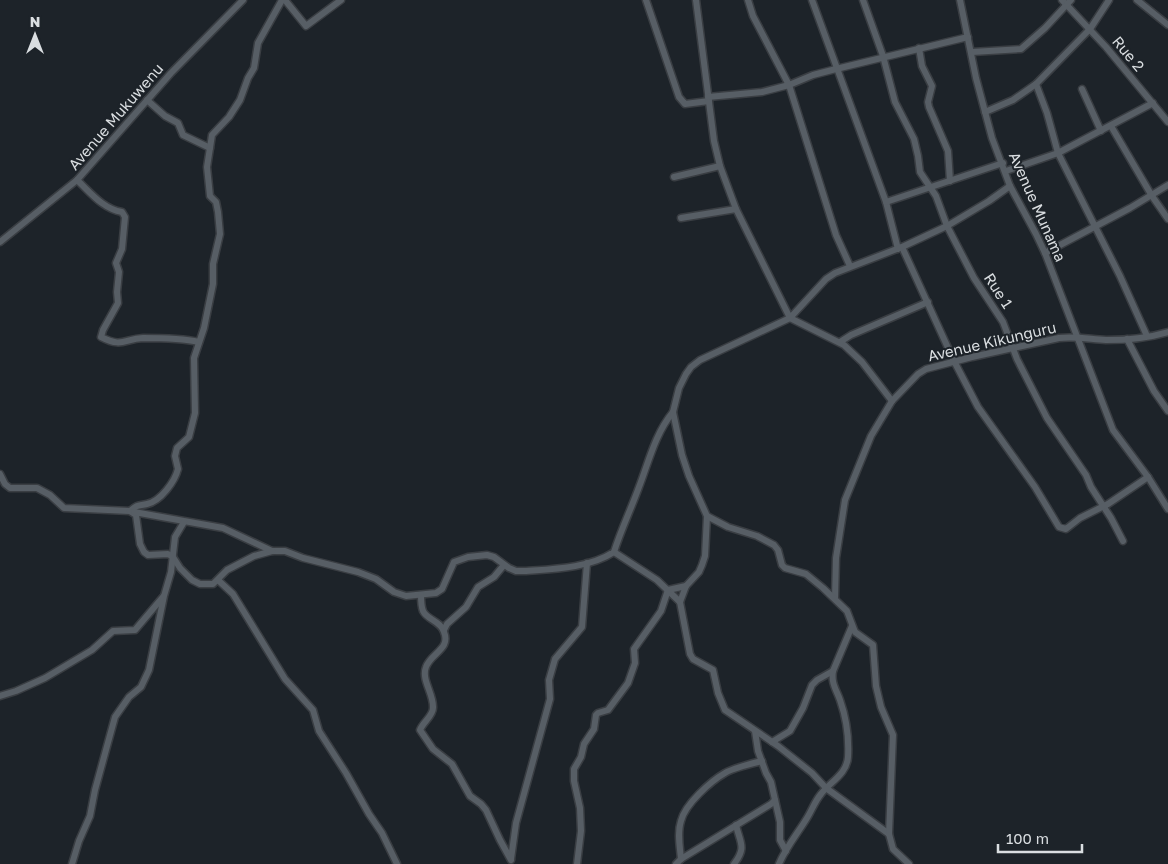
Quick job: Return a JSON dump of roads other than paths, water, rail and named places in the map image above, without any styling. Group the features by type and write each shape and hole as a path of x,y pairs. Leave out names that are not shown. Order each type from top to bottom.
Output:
{"street":[{"name":"Avenue Mukuwenu","path":"0,242 77,180 171,73 243,0"},
{"path":"130,511 140,504 148,504 169,488 178,469 175,456 176,448 189,437 196,414 194,358 204,328 212,284 213,264 220,234 216,204 211,198 208,182 207,167 213,133 230,117 240,100 254,68 258,43 284,0 306,26 339,1"},
{"path":"646,0 679,97 685,104 762,92 789,85 813,75 968,36"},
{"path":"696,0 714,142 720,166 736,209 790,318 840,342 862,362 892,401"},
{"path":"748,0 753,16 789,85 836,235 850,266"},
{"path":"812,0 886,202 900,248 978,407 1036,487 1059,527 1066,529 1080,518 1103,506 1148,477"},
{"name":"Rue 1","path":"863,0 883,56 895,102 914,139 918,156 918,169 936,196 947,226 974,278 1003,322 1013,348 1047,418 1086,475 1091,487 1123,541"},
{"name":"Avenue Munama","path":"960,0 985,112 992,138 1003,163 1010,186 1045,253 1113,430 1148,477 1168,509"},
{"path":"985,112 1013,100 1036,84 1090,29 1110,0"},
{"path":"1137,0 1168,25"},
{"path":"972,52 1021,49 1039,34 1066,2"},
{"name":"Rue 2","path":"1066,2 1168,122"},
{"path":"919,48 922,66 932,86 928,102 929,106 948,151 950,181"},
{"path":"1036,84 1047,113 1058,153 1120,276 1147,336"},
{"path":"1082,89 1102,131"},
{"path":"147,100 165,116 178,122 183,135 210,148"},
{"path":"1006,171 1058,153 1153,103"},
{"path":"1111,126 1152,196 1168,219"},
{"path":"886,202 1003,163"},
{"path":"674,177 720,166"},
{"path":"77,180 104,206 122,212 126,217 122,249 116,263 119,272 118,303 101,337 119,344 145,338 199,342"},
{"path":"1045,253 1152,196 1168,185"},
{"path":"130,511 136,515 140,544 144,552 148,555 162,553 173,557 180,568 192,580 200,584 212,584 227,570 254,556 272,551 285,551 303,558 358,572 376,579 394,592 406,596 436,593 442,589 451,566 460,558 487,555 494,557 516,571 526,572 587,563 606,557 614,552 652,450 665,422 673,412 679,388 691,367 706,357 790,318 826,279 835,273 900,248 947,226 1010,186"},
{"path":"681,218 714,211 736,209"},
{"path":"840,342 851,335 928,302"},
{"name":"Avenue Kikunguru","path":"835,598 836,558 845,500 871,436 892,401 918,374 926,369 954,361 1043,341 1076,336 1105,340 1127,339 1168,332"},
{"path":"1127,339 1154,392 1168,411"},
{"path":"673,412 682,455 707,516 705,556 699,572 686,586 680,602 688,648 693,659 713,670 718,693 725,710 772,742 812,773 826,788 889,834"},
{"path":"0,474 10,488 38,488 50,495 64,508 130,511 223,528 272,551"},
{"path":"707,516 728,527 757,536 774,545 778,550 782,565 785,568 806,574 835,598 847,611 855,632 873,645 876,686 881,707 893,735 889,834 897,854 907,863"},
{"path":"72,864 78,841 90,816 115,716 129,697 141,687 149,670 164,596 171,572 175,537 184,522"},
{"path":"614,552 668,590 680,602"},
{"path":"511,862 515,829 550,699 550,680 555,659 582,627 587,563"},
{"path":"444,630 447,624 466,607 478,587 494,576 504,565"},
{"path":"218,580 233,594 285,679 313,710 319,732 382,833 392,850 397,864"},
{"path":"668,590 686,586"},
{"path":"577,864 581,831 580,808 574,781 574,769 581,757 584,744 594,729 596,716 598,713 608,710 628,683 635,663 634,649 661,610 668,590"},
{"path":"421,595 423,611 444,630 446,640 442,649 427,664 425,669 425,677 432,698 433,708 432,714 420,730 433,749 452,764 470,796 486,810 511,862"},
{"path":"0,696 46,678 92,650 113,631 135,630 164,596"},
{"path":"779,864 820,796 842,772 848,758 844,713 840,699 833,688 832,678 833,671 852,626"},
{"path":"772,742 790,731 803,708 812,685 833,671"},
{"path":"755,731 758,751 771,782 780,822 780,840 786,852"},
{"path":"678,862 681,818 701,790 724,773 762,761"},
{"path":"678,862 775,800"},
{"path":"734,864 743,846 736,825"}]}
